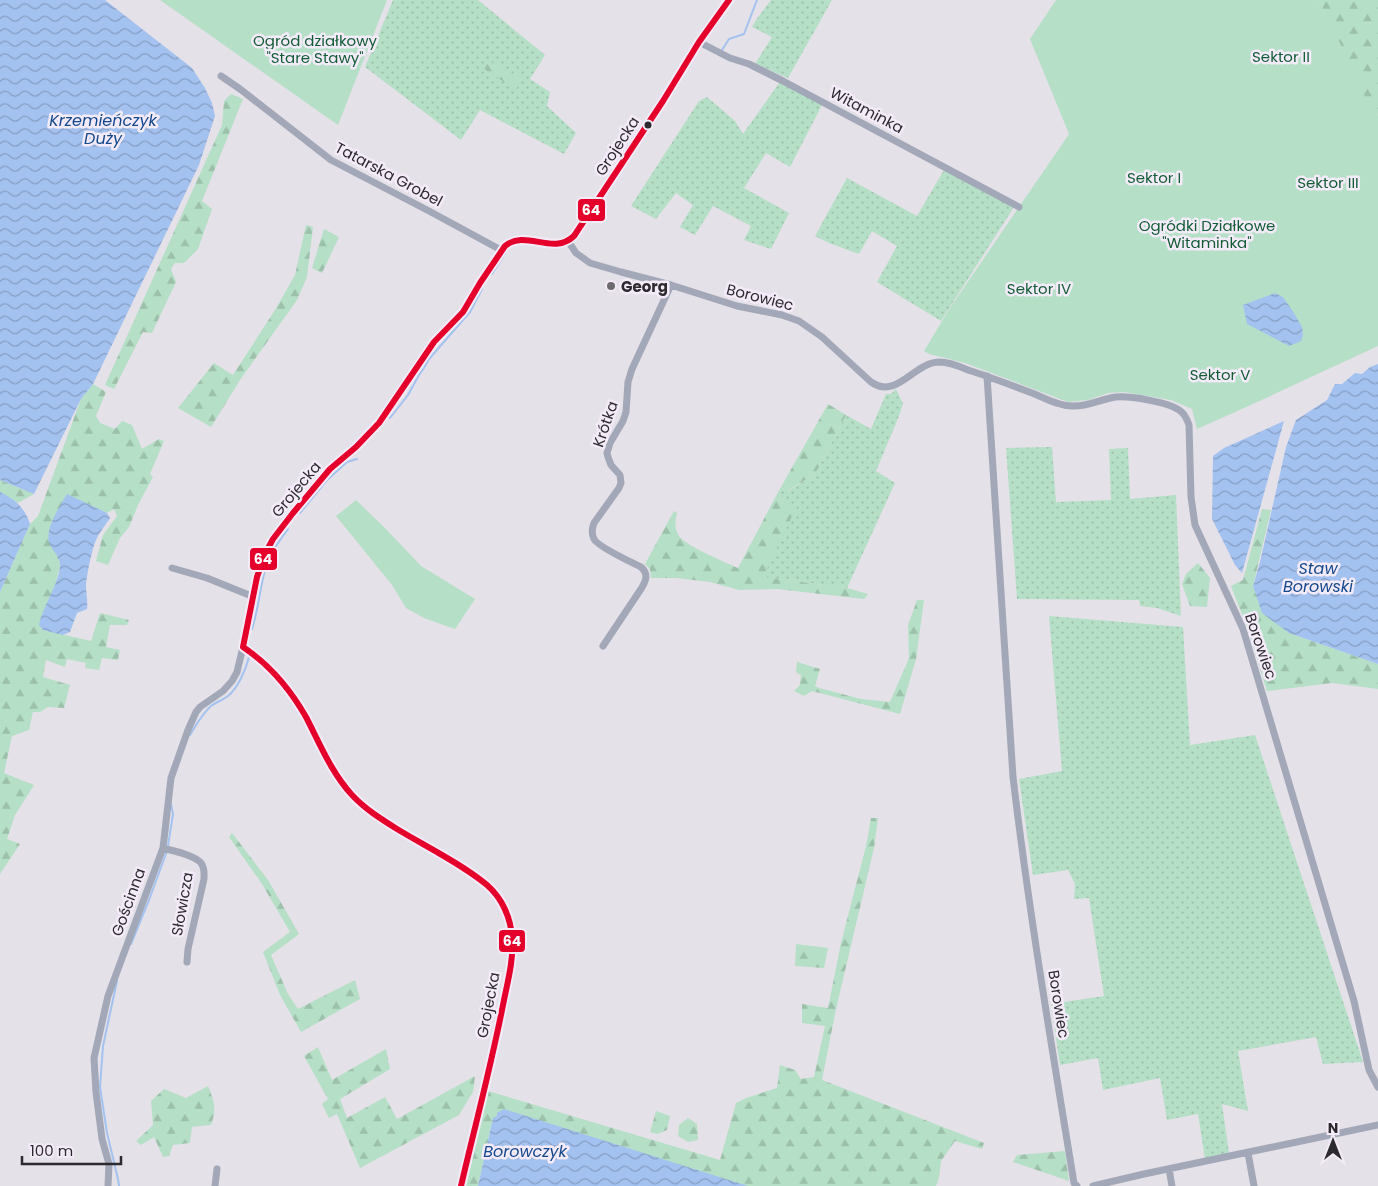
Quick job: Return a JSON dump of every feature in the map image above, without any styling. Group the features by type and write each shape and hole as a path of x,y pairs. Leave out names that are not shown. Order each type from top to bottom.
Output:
{"street":[{"name":"Grojecka","path":"568,240 574,236 590,213 699,42 729,0"},
{"name":"Witaminka","path":"699,42 730,58 750,64 1019,207"},
{"name":"Tatarska Grobel","path":"221,76 331,160 501,250"},
{"path":"501,250 508,243 518,240 555,244 568,240"},
{"name":"Borowiec","path":"568,240 576,253 590,263 671,285 737,306 782,315 799,321 822,337 871,382 879,386 893,386 925,366 937,362 949,363 1068,406 1083,406 1114,398 1130,397 1172,406 1180,411 1189,425 1191,497 1195,525 1243,629 1354,1001 1369,1070 1378,1087"},
{"name":"Grojecka","path":"461,1186 510,970 512,940 507,914 496,894 480,880 379,818 353,796 334,773 306,717 290,692 270,668 243,647 262,560 277,533 330,469 356,447 379,423 434,342 463,312 501,250"},
{"name":"Krótka","path":"603,646 644,584 647,576 641,567 598,544 594,539 592,530 594,523 620,486 620,475 609,461 608,448 626,412 627,386 632,369 671,285"},
{"name":"Borowiec","path":"987,376 1013,776 1041,986 1074,1183 1078,1186"},
{"path":"172,568 207,578 254,597"},
{"name":"Gościnna","path":"108,1186 110,1173 102,1139 94,1058 108,996 163,848 171,778 188,730 200,707 223,691 232,681 237,672 243,647"},
{"name":"Słowicza","path":"163,848 193,857 201,863 204,870 204,879 188,949 188,962"},
{"path":"1093,1186 1378,1125"},
{"path":"1248,1153 1254,1186"},
{"path":"215,1186 217,1169"},
{"path":"1169,1170 1172,1186"}],"green space":[{"name":"Ogród działkowy \"Stare Stawy\"","path":"160,0 387,0 338,125"},
{"path":"393,0 478,0 545,55 530,79 550,92 547,106 576,133 564,154 480,110 461,140 365,67"},
{"path":"771,0 832,0 788,78 755,64 772,37 752,27"},
{"name":"Ogródki Działkowe \"Witaminka\"","path":"1056,0 1319,0 1365,98 1378,115 1378,346 1197,429 1192,409 1171,400 1124,392 1108,393 1088,400 1068,402 965,363 924,351 950,308 1069,134 1030,39"},
{"path":"1319,0 1378,0 1378,115 1365,99"},
{"path":"487,60 521,78 516,90 483,68"},
{"path":"780,82 822,105 790,167 766,153 744,188 789,213 771,249 744,240 751,226 713,206 695,235 680,227 693,205 676,193 656,219 631,206 699,101 707,97 735,121 743,134"},
{"path":"231,94 243,99 202,201 212,209 198,249 184,263 175,263 171,269 176,282 152,333 143,332 114,389 105,385 222,125 224,101"},
{"path":"944,170 1014,207 941,321 877,282 897,246 872,231 859,254 815,236 847,178 917,216"},
{"path":"306,225 313,227 307,277 297,300 240,380 211,427 178,408 214,363 233,375 295,275"},
{"path":"324,229 339,237 322,273 312,268"},
{"path":"93,384 106,392 96,416 100,423 115,429 122,421 132,425 142,449 159,439 164,441 150,474 153,477 129,527 120,538 108,565 96,561 103,535 117,516 114,509 107,513 67,495 50,544 59,557 60,567 43,630 91,641 100,613 129,620 127,625 110,625 106,647 120,650 118,660 102,658 99,670 85,668 86,663 67,659 65,667 46,660 43,677 70,685 64,708 48,707 40,712 33,712 29,730 12,736 4,773 34,785 15,815 7,839 20,844 0,874 0,592 30,524 38,516 81,399"},
{"path":"896,389 903,404 876,471 895,483 847,588 762,577 796,506 776,496 781,487 788,491 815,474 846,415 871,429 886,394 891,394"},
{"path":"828,404 846,415 815,474 787,491 781,487"},
{"path":"1052,447 1056,502 1111,500 1109,449 1128,448 1130,499 1176,495 1181,616 1157,608 1140,606 1139,600 1017,599 1006,448"},
{"path":"0,480 34,494 18,503 0,492"},
{"path":"776,496 797,506 763,577 847,588 868,594 864,599 777,589 739,590 710,582 676,578 651,578 650,569 645,564 674,511 677,513 676,530 683,540 706,554 738,568"},
{"path":"356,500 421,566 475,599 455,629 424,618 406,608 392,585 336,516"},
{"path":"1262,509 1271,510 1253,586 1289,633 1378,664 1378,689 1332,683 1267,691 1247,627 1231,586 1243,580"},
{"path":"1198,563 1210,578 1207,607 1190,606 1182,584 1186,574"},
{"path":"917,600 924,600 916,659 900,714 812,691 804,696 794,691 800,685 801,675 796,672 797,662 820,669 815,686 819,688 861,699 890,702 909,658 908,625"},
{"path":"1049,616 1183,627 1190,745 1255,735 1363,1062 1323,1064 1316,1037 1238,1051 1248,1111 1222,1104 1229,1153 1205,1159 1198,1114 1167,1120 1160,1078 1103,1090 1098,1058 1060,1065 1051,1004 1104,996 1089,898 1074,899 1075,884 1068,870 1033,875 1019,779 1062,771"},
{"path":"871,818 878,818 874,848 836,1009 822,1080 984,1143 982,1149 955,1141 941,1161 936,1186 744,1186 493,1118 478,1186 466,1186 488,1091 720,1160 736,1103 777,1088 780,1065 795,1070 801,1079 814,1077 825,1026 802,1023 802,1004 828,1008 841,943 866,846"},
{"path":"232,833 268,880 299,934 271,955 288,994 298,1009 355,980 360,999 301,1032 280,995 263,952 290,932 262,884 229,837"},
{"path":"796,944 828,948 824,968 795,966"},
{"path":"318,1047 332,1080 386,1049 390,1069 340,1099 347,1118 385,1097 397,1119 475,1076 473,1092 459,1115 360,1168 337,1114 329,1118 322,1104 328,1099 304,1056"},
{"path":"208,1086 214,1105 213,1119 211,1125 192,1127 190,1143 173,1145 169,1156 163,1157 154,1137 141,1145 136,1141 153,1125 151,1101 164,1089 186,1098"},
{"path":"656,1111 670,1116 667,1130 657,1134 650,1132"},
{"path":"688,1118 697,1124 698,1140 688,1142 678,1136 679,1125"},
{"path":"1065,1151 1069,1181 1013,1162 1017,1155"}],"water":[{"name":"Krzemieńczyk Duży","path":"0,0 105,0 192,68 205,88 212,103 215,116 199,165 93,384 81,399 34,494 0,480"},
{"path":"1275,293 1283,297 1302,327 1303,335 1301,341 1289,346 1247,324 1243,305"},
{"name":"Staw Borowski","path":"1378,364 1378,664 1289,633 1262,613 1253,586 1286,447 1296,420 1327,400 1335,384 1342,384 1355,373 1362,374 1370,367"},
{"path":"1284,421 1242,573 1235,565 1212,519 1213,456 1224,448"},
{"path":"0,492 19,505 30,524 0,592"},
{"path":"67,494 107,513 110,518 95,542 86,585 87,609 77,613 70,632 63,635 43,630 39,625 57,580 60,566 58,557 48,539 50,526"},
{"name":"Borowczyk","path":"504,1109 748,1186 478,1186 493,1118"}],"waterway":[{"path":"722,50 729,39 744,34 757,0"},
{"path":"492,274 506,252"},
{"path":"390,418 408,395 429,359 470,312 482,289"},
{"path":"300,513 326,481 347,462 357,459"},
{"path":"252,629 267,563 288,529"},
{"path":"190,735 208,709 228,696 235,688 244,673 249,657"},
{"path":"168,846 173,814 171,804"},
{"path":"131,944 167,851"},
{"path":"117,981 103,1046 100,1087 107,1133 119,1186"}],"transit line":[{"name":"64","path":"461,1186 510,972 512,946 508,916 497,896 477,877 379,818 357,800 345,786 332,767 306,717 293,697 279,678 243,647 257,577 265,554 273,539 330,469 356,447 379,423 434,342 463,312 505,246 522,240 557,244 574,236 663,101 699,42 729,0"}],"place":[{"name":"Georg","path":"611,286"}],"park label":[{"name":"Sektor II","path":"1281,56"},
{"name":"Sektor I","path":"1154,177"},
{"name":"Sektor III","path":"1328,182"},
{"name":"Sektor IV","path":"1039,288"},
{"name":"Sektor V","path":"1220,374"}]}
